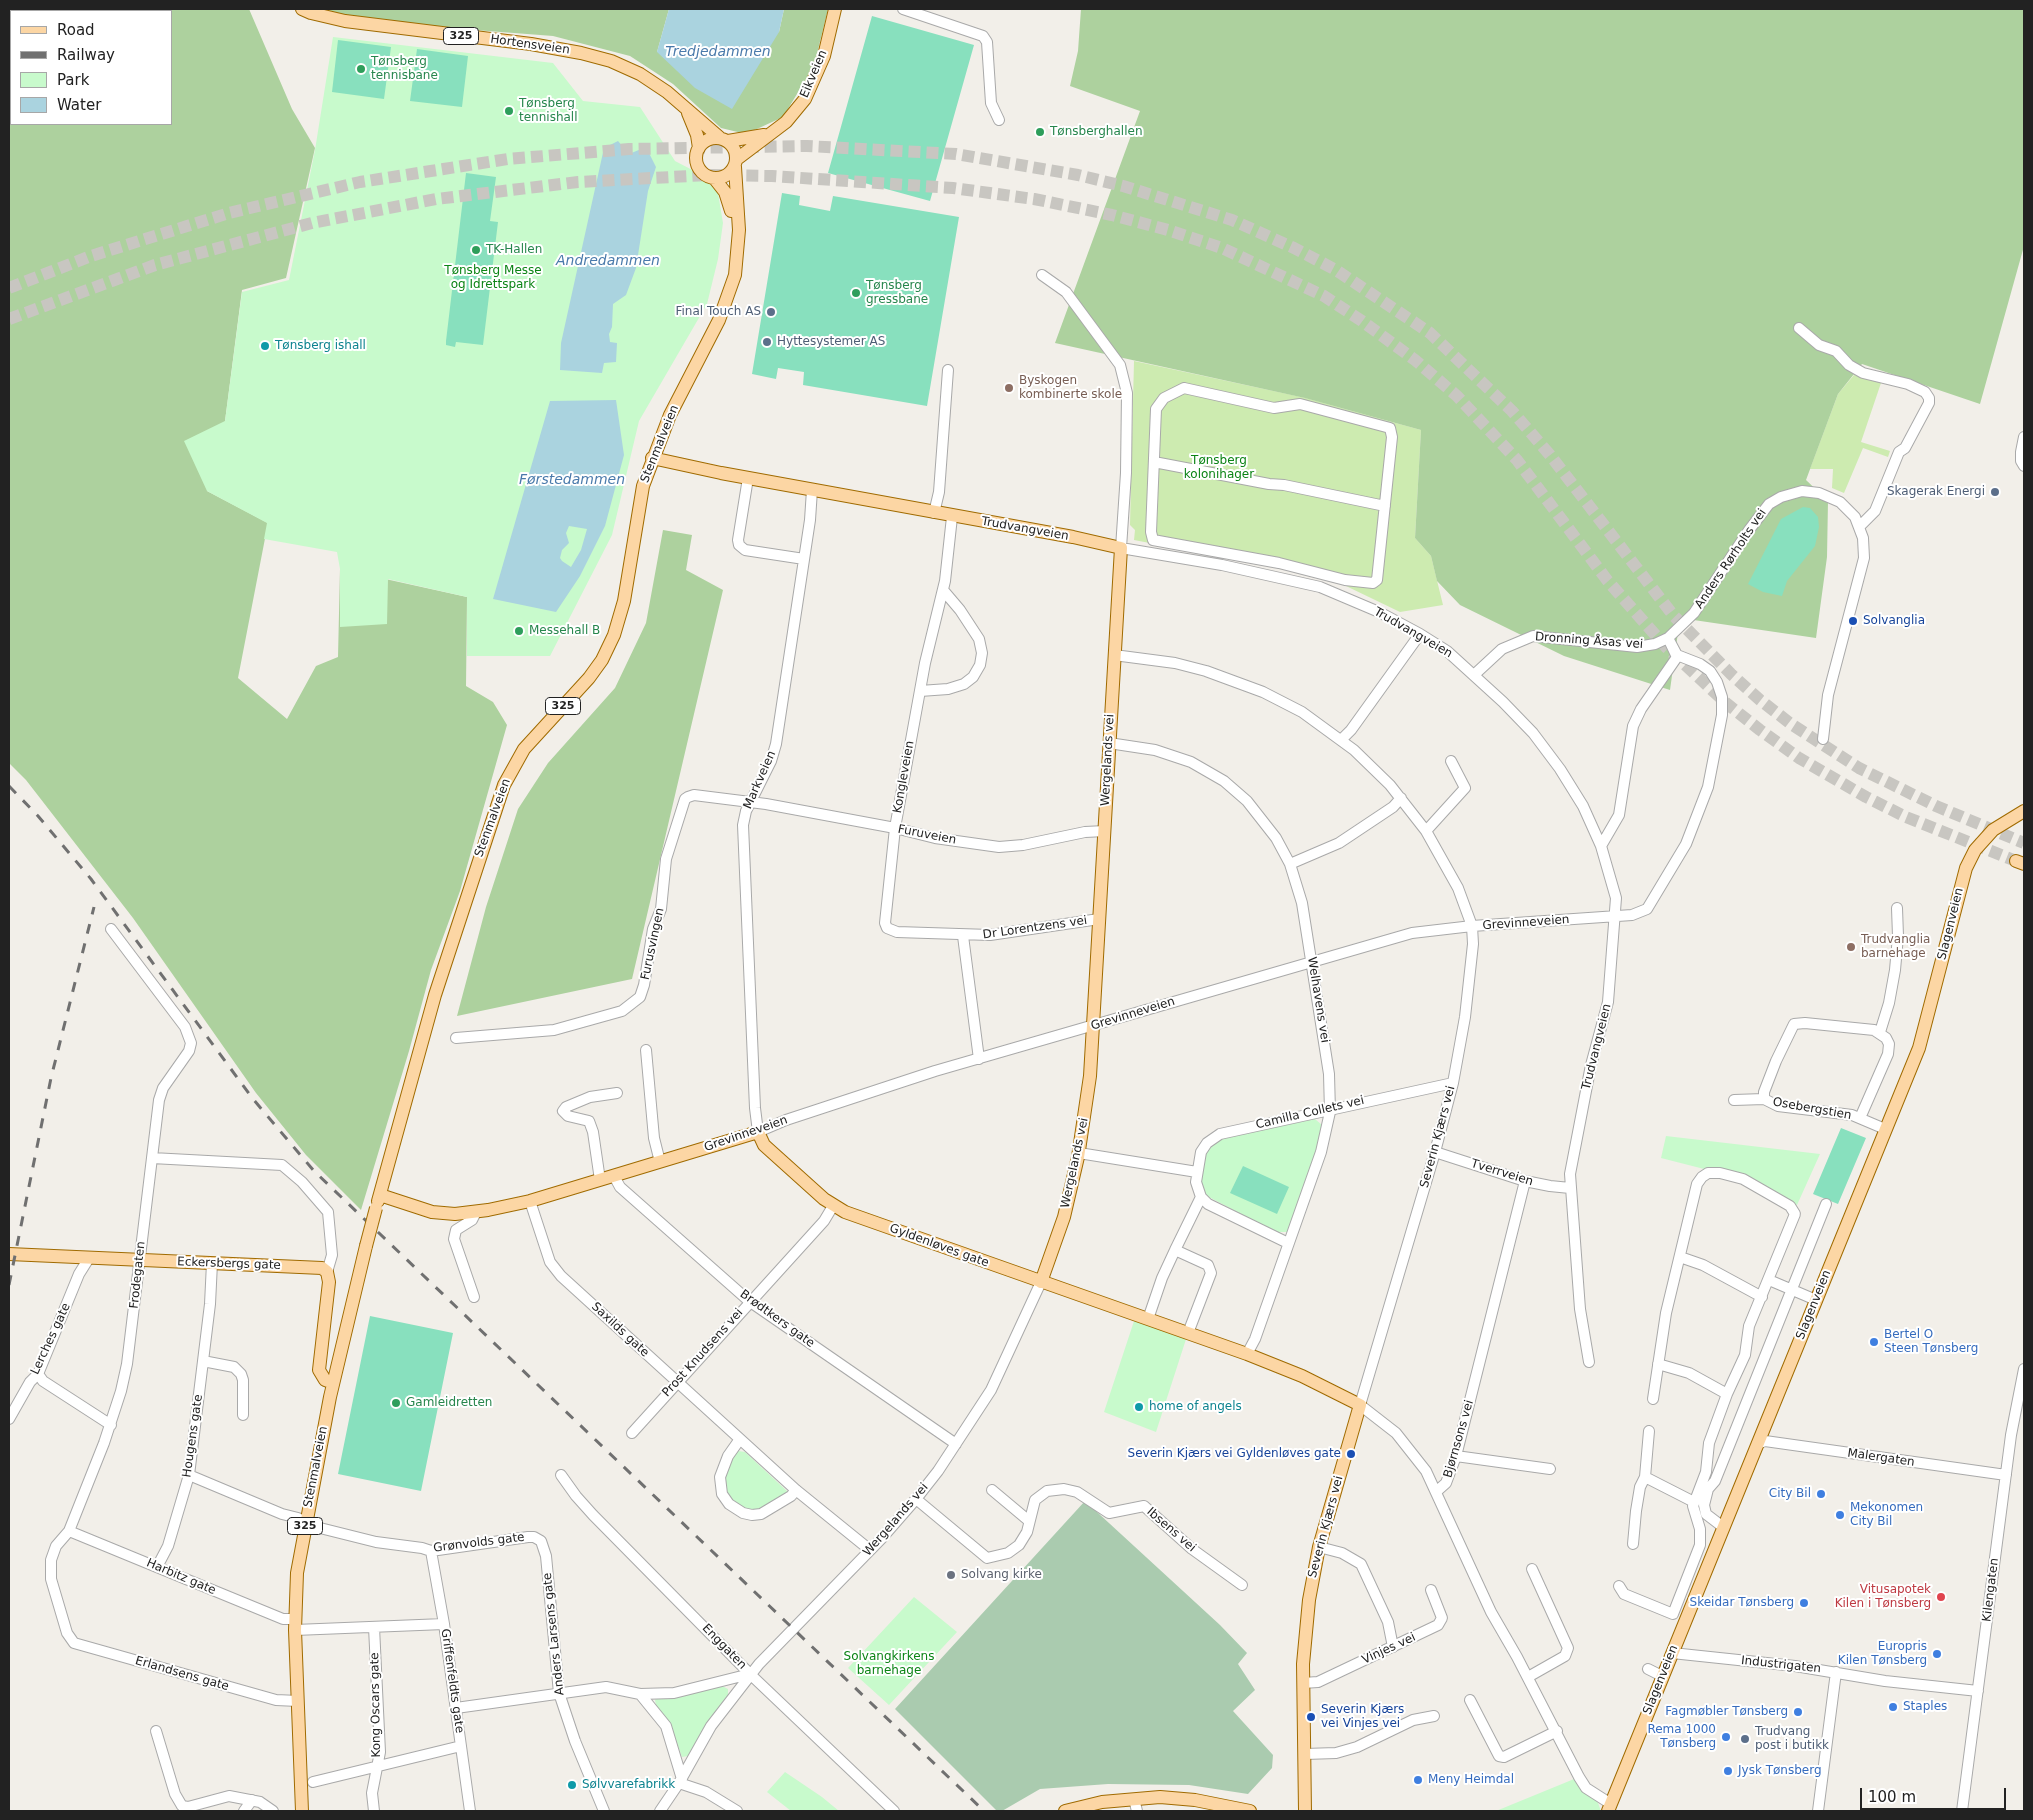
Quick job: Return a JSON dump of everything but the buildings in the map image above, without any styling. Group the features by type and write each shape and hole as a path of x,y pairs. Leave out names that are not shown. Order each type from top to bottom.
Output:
{"main road":[{"name":"Hortensveien","path":"302,9 345,21 531,44 590,55 640,74 667,92 724,139"},
{"name":"Eikveien","path":"736,163 775,129 786,122 805,99 824,56 835,9"},
{"name":"Hortensveien","path":"686,109 697,135 698,148"},
{"name":"Eikveien","path":"724,139 748,139 775,129"},
{"path":"698,148 707,140 724,139"},
{"name":"Stenmalveien","path":"302,1811 295,1625 297,1573 305,1522 333,1383 366,1246 435,995 494,810 512,767 524,749 589,678 602,660 614,635 624,601 640,497 652,458 670,415 714,331 735,275 738,248 736,151 724,139"},
{"name":"Stenmalveien","path":"698,148 696,154 698,167 707,176 714,178 725,192 730,208 732,246 728,291"},
{"path":"714,178 726,176 736,163"},
{"name":"Trudvangveien","path":"652,458 748,478 1121,548"},
{"name":"Wergelands vei","path":"1041,1282 1064,1217 1079,1153 1090,1076 1121,548"},
{"name":"Slagenveien","path":"1609,1808 1919,1048 1928,1020 1966,868 1980,844 1993,830 2024,811"},
{"name":"Grevinneveien","path":"380,1195 432,1212 455,1214 476,1212 530,1201 758,1132"},
{"name":"Gyldenløves gate","path":"758,1132 764,1145 833,1206 1041,1282 1247,1354 1302,1376 1360,1405"},
{"name":"Eckersbergs gate","path":"9,1254 317,1267 327,1272"},
{"path":"327,1272 329,1282 318,1370 325,1380 333,1383"},
{"name":"Severin Kjærs vei","path":"1305,1811 1303,1683 1308,1608 1319,1547 1360,1405"},
{"path":"1065,1811 1102,1802 1135,1805 1181,1798 1250,1811"}],"street":[{"path":"903,9 919,11 983,36 987,42 991,103 999,120"},
{"path":"1042,275 1066,292 1120,365 1127,393 1126,473 1121,548"},
{"path":"1799,328 1819,345 1836,351 1849,365 1863,374 1908,384 1925,392 1929,398 1929,403 1905,448 1899,452 1875,510 1860,526"},
{"path":"934,513 936,496 939,492 948,370"},
{"path":"1179,389 1193,389 1274,408 1300,404 1390,428 1392,437 1385,506 1378,577 1373,583 1345,580 1279,563 1153,540 1151,532 1156,408 1164,398 1179,389"},
{"path":"2024,437 2021,452 2021,461 2024,466"},
{"path":"1154,462 1269,484 1284,485 1385,506"},
{"path":"748,478 738,540 739,545 745,550 804,559"},
{"name":"Markveien","path":"758,1132 755,1108 742,825 750,803 771,761 776,744 804,559 812,490"},
{"name":"Anders Rørholts vei","path":"1668,638 1694,613 1749,530 1769,504 1781,497 1802,491 1818,493 1840,502 1855,517 1860,526 1864,538 1864,558 1828,695 1823,739"},
{"name":"Kongleveien","path":"885,923 895,828 920,691 942,590 952,517"},
{"name":"Trudvangveien","path":"1121,548 1222,565 1320,588 1379,612 1420,634 1446,651 1475,674 1533,733 1560,769 1583,806 1601,846 1612,878 1616,898 1608,1002 1589,1075 1570,1174 1580,1309 1589,1362"},
{"path":"920,691 948,689 964,684 973,677 980,665 982,653 979,638 960,610 942,590"},
{"path":"1341,740 1351,730 1420,634"},
{"name":"Dronning Åsas vei","path":"1475,674 1502,649 1533,636 1637,647 1655,644 1668,638"},
{"path":"1601,846 1619,815 1633,726 1641,709 1678,657 1668,638"},
{"path":"1616,917 1632,915 1647,909 1686,844 1706,793 1721,729 1722,697 1717,682 1710,671 1700,664 1677,655 1668,638"},
{"name":"Severin Kjærs vei","path":"1114,655 1176,663 1230,679 1302,712 1341,740 1401,798 1426,831 1458,888 1472,926 1473,944 1465,1017 1453,1083 1436,1152 1360,1405"},
{"name":"Welhavens vei","path":"1109,743 1156,750 1191,762 1224,781 1247,801 1266,823 1290,864 1302,903 1329,1074 1330,1112 1321,1152 1255,1339 1247,1354"},
{"path":"1426,831 1465,788 1451,761"},
{"name":"Furusvingen","path":"456,1038 483,1034 544,1032 622,1011 630,1006 640,997 644,985 653,929 661,909 663,872 685,799 694,795 750,803"},
{"path":"1290,864 1339,843 1393,807 1401,798"},
{"name":"Furuveien","path":"750,803 766,804 895,828 935,838 999,846 1024,845 1085,832 1105,831"},
{"path":"1880,1032 1889,1003 1895,970 1898,936 1897,908"},
{"name":"Grevinneveien","path":"758,1132 847,1100 979,1059 1412,933 1472,926 1616,917"},
{"name":"Dr Lorentzens vei","path":"885,923 891,931 963,936 1017,933 1099,919"},
{"name":"Frodegaten","path":"69,1638 50,1569 56,1546 69,1531 111,1425 127,1364 152,1158 163,1088 189,1051 191,1043 184,1027 111,929"},
{"path":"963,936 979,1059"},
{"name":"Osebergstien","path":"1764,1100 1764,1092 1776,1061 1794,1024 1805,1023 1880,1032 1889,1044 1888,1054 1860,1118"},
{"path":"646,1050 654,1138 660,1162"},
{"name":"Camilla Collets vei","path":"1201,1198 1196,1182 1201,1152 1213,1137 1330,1112 1342,1105 1453,1083"},
{"path":"600,1180 593,1132 589,1121 568,1116 563,1111 566,1107 590,1097 617,1093"},
{"name":"Osebergstien","path":"1734,1100 1764,1100 1778,1106 1829,1111 1860,1118 1886,1129"},
{"name":"Tverrveien","path":"1436,1152 1525,1180 1550,1186 1570,1188"},
{"path":"1079,1153 1198,1172"},
{"path":"152,1158 282,1165 302,1182 328,1212 332,1255 327,1272"},
{"path":"1653,1399 1666,1313 1697,1184 1708,1173 1720,1173 1743,1179 1790,1206 1795,1214 1749,1326 1745,1355 1727,1394 1709,1443 1704,1506 1706,1514 1723,1527"},
{"name":"Brødtkers gate","path":"614,1176 620,1187 749,1301 956,1444"},
{"name":"Bjørnsons vei","path":"1525,1180 1456,1456 1446,1483 1436,1492 1491,1612 1528,1677 1586,1788 1609,1808"},
{"path":"1148,1319 1162,1278 1201,1198 1208,1204 1288,1242"},
{"name":"Saxilds gate","path":"530,1201 552,1266 796,1490 870,1550"},
{"path":"1619,1586 1624,1594 1673,1614 1700,1545 1700,1529 1693,1511 1694,1502 1705,1485 1715,1481 1826,1204"},
{"name":"Prost Knudsens vei","path":"632,1433 749,1301 824,1221 833,1206"},
{"path":"474,1297 454,1239 456,1230 472,1220 476,1212"},
{"path":"1175,1250 1208,1265 1211,1274 1188,1333"},
{"path":"1680,1257 1704,1265 1762,1297"},
{"name":"Lerches gate","path":"9,1419 30,1382 38,1374 79,1274 89,1258"},
{"name":"Hougens gate","path":"157,1567 168,1546 189,1475 212,1264"},
{"path":"1769,1280 1816,1300"},
{"name":"Wergelands vei","path":"660,1811 680,1781 711,1726 750,1674 870,1550 916,1499 956,1444 1003,1367 1041,1282"},
{"path":"203,1360 234,1367 241,1374 244,1380 243,1415"},
{"path":"1658,1364 1689,1373 1727,1394"},
{"name":"Kilengaten","path":"1962,1811 2011,1435 2024,1369"},
{"path":"38,1374 43,1381 111,1425"},
{"name":"Gyldenløves gate","path":"1360,1405 1396,1433 1413,1452 1436,1492"},
{"path":"1633,1544 1640,1487 1645,1476 1648,1431"},
{"path":"740,1439 728,1456 720,1478 722,1494 730,1504 743,1513 761,1514 791,1496 796,1490"},
{"name":"Malergaten","path":"1757,1444 1765,1441 2006,1475"},
{"path":"1456,1456 1550,1469"},
{"name":"Grønvolds gate","path":"189,1475 341,1535 376,1542 422,1548 430,1552 528,1537 534,1537 540,1541"},
{"name":"Enggaten","path":"561,1475 593,1515 750,1674 894,1811"},
{"path":"1645,1476 1694,1502"},
{"path":"992,1490 1029,1521"},
{"name":"Ibsens vei","path":"916,1499 987,1558 1008,1553 1019,1546 1027,1532 1035,1500 1042,1493 1052,1490 1077,1492 1109,1513 1144,1506 1192,1550 1242,1584"},
{"name":"Harbitz gate","path":"69,1531 78,1532 295,1625 374,1627 444,1624"},
{"name":"Anders Larsens gate","path":"540,1541 546,1556 559,1693 574,1740 604,1811"},
{"path":"1319,1547 1342,1553 1361,1564 1388,1622 1393,1647"},
{"name":"Griffenfeldts gate","path":"430,1552 444,1624 470,1811"},
{"path":"1528,1677 1565,1656 1568,1648 1532,1569"},
{"name":"Vinjes vei","path":"1303,1683 1318,1682 1441,1622 1441,1613 1431,1590"},
{"name":"Kong Oscars gate","path":"374,1627 380,1752 372,1793 374,1811"},
{"name":"Erlandsens gate","path":"69,1638 74,1643 86,1648 276,1700 298,1701"},
{"name":"Industrigaten","path":"1672,1653 1836,1672 1885,1681 1978,1691"},
{"path":"1648,1669 1662,1676"},
{"path":"1818,1811 1836,1672"},
{"path":"456,1708 606,1687 640,1694 665,1694 696,1689 750,1674"},
{"path":"640,1694 666,1726 680,1781 706,1792 737,1811"},
{"path":"1470,1700 1499,1756 1504,1757 1556,1731"},
{"path":"1304,1754 1336,1752 1357,1747 1413,1720 1434,1716"},
{"path":"156,1731 175,1794 183,1809 225,1796 252,1800 264,1804 274,1811"},
{"path":"313,1782 461,1746"},
{"path":"244,1811 252,1800"}],"green space":[{"path":"9,9 249,9 292,109 315,148 286,278 242,290 225,421 207,491 268,523 238,678 287,719 316,666 338,657 340,569 467,597 466,686 493,702 507,725 460,891 431,970 409,1051 361,1210 306,1155 256,1093 133,918 26,780 9,763"},
{"path":"311,9 669,9 657,52 779,32 784,9 828,9 814,66 783,117 746,134 721,128 673,84 630,56 553,36 397,24"},
{"path":"1081,9 2024,9 2024,246 1980,404 1862,364 1838,394 1806,480 1828,501 1827,557 1816,638 1680,618 1670,690 1564,656 1460,605 1437,581 1431,556 1415,538 1421,430 1305,398 1055,343 1140,111 1070,86 1078,51"},
{"path":"872,16 974,45 930,201 828,173"},
{"name":"Tønsberg Messe og Idrettspark","path":"333,37 553,63 583,101 640,107 675,161 702,175 718,193 723,223 718,259 707,304 639,421 612,535 550,656 467,656 467,597 388,579 387,624 340,627 340,569 337,552 264,539 267,523 207,491 184,441 225,421 242,292 289,280 315,150"},
{"name":"Tønsberg tennisbane","path":"338,40 391,47 384,99 332,92"},
{"path":"417,49 468,56 462,107 410,101"},
{"name":"TK-Hallen","path":"466,173 496,177 490,221 498,222 483,345 456,342 455,347 446,345 446,341"},
{"name":"Tønsberg gressbane","path":"782,193 800,196 799,205 830,211 833,196 959,217 927,406 803,385 804,372 778,368 776,379 752,374"},
{"name":"Tønsberg kolonihager","path":"1134,361 1306,398 1421,430 1415,538 1431,556 1443,605 1400,612 1346,586 1305,573 1134,540 1135,530 1130,525"},
{"path":"1854,375 1882,380 1861,442 1890,451 1888,457 1863,448 1844,493 1832,488 1833,469 1810,469 1838,394"},
{"path":"1803,507 1810,508 1818,517 1819,527 1815,546 1787,581 1782,596 1763,592 1748,584 1781,519"},
{"path":"663,530 692,535 686,570 723,590 632,979 457,1016 486,907 518,809 548,763 615,688 646,623"},
{"path":"1315,1119 1322,1125 1319,1144 1287,1232 1276,1232 1205,1195 1200,1183 1206,1152 1210,1146 1222,1138"},
{"path":"1841,1128 1866,1138 1838,1204 1813,1194"},
{"path":"1666,1136 1820,1154 1797,1205 1708,1170 1661,1158"},
{"path":"1243,1166 1289,1187 1277,1214 1230,1193"},
{"path":"1136,1315 1188,1333 1156,1432 1104,1412"},
{"name":"Gamleidretten","path":"370,1316 453,1333 421,1491 338,1474"},
{"path":"738,1451 745,1452 788,1492 771,1508 746,1511 726,1495 723,1477"},
{"path":"1085,1501 1220,1625 1247,1653 1238,1664 1255,1690 1233,1711 1273,1755 1272,1768 1248,1794 1189,1785 1108,1784 1040,1789 1002,1811 997,1811 895,1709"},
{"name":"Solvangkirkens barnehage","path":"914,1597 957,1632 889,1705 848,1668"},
{"path":"722,1686 728,1689 728,1696 711,1717 688,1756 682,1757 670,1724 656,1705 655,1700 657,1698"},
{"path":"785,1772 839,1811 791,1811 767,1792"},
{"path":"1579,1777 1595,1795 1601,1811 1496,1811"}],"water":[{"name":"Tredjedammen","path":"669,9 784,9 779,32 732,109 695,88 657,52"},
{"name":"Andredammen","path":"618,141 629,154 646,147 656,167 648,191 636,268 626,295 613,304 612,327 609,334 610,342 617,343 616,362 604,363 602,373 560,370 561,343 604,148"},
{"name":"Førstedammen","path":"616,400 624,455 605,526 580,576 556,612 493,599 550,401","holes":["569,526 587,529 581,550 571,567 560,558 562,550 569,543 566,533"]}],"tunnel":[{"path":"9,288 91,256 229,213 360,182 508,159 629,149 807,146 956,154 1078,175 1123,186 1232,220 1294,248 1336,270 1430,333 1512,411 1550,455 1673,615 1731,674 1760,700 1791,724 1859,768 1936,806 2024,843"},
{"path":"9,319 155,265 312,223 436,199 578,182 708,175 772,176 953,188 1034,199 1112,215 1168,230 1222,248 1324,296 1415,360 1457,396 1517,460 1607,580 1666,647 1726,703 1760,730 1799,758 1866,797 1906,817 2016,861"}],"railway":[{"path":"9,786 38,816 91,879 253,1099 314,1171 984,1811"},
{"path":"9,1285 51,1078 94,907"}],"place":[{"name":"Tønsberg tennisbane","path":"361,69"},
{"name":"Tønsberg tennishall","path":"509,111"},
{"name":"Tønsberghallen","path":"1040,132"},
{"name":"TK-Hallen","path":"476,250"},
{"name":"Tønsberg gressbane","path":"856,293"},
{"name":"Final Touch AS","path":"771,312"},
{"name":"Hyttesystemer AS","path":"767,342"},
{"name":"Tønsberg ishall","path":"265,346"},
{"name":"Byskogen kombinerte skole","path":"1009,388"},
{"name":"Skagerak Energi","path":"1995,492"},
{"name":"Solvanglia","path":"1853,621"},
{"name":"Messehall B","path":"519,631"},
{"name":"Trudvanglia barnehage","path":"1851,947"},
{"name":"Bertel O Steen Tønsberg","path":"1874,1342"},
{"name":"Gamleidretten","path":"396,1403"},
{"name":"home of angels","path":"1139,1407"},
{"name":"Severin Kjærs vei Gyldenløves gate","path":"1351,1454"},
{"name":"City Bil","path":"1821,1494"},
{"name":"Mekonomen City Bil","path":"1840,1515"},
{"name":"Solvang kirke","path":"951,1575"},
{"name":"Vitusapotek Kilen i Tønsberg","path":"1941,1597"},
{"name":"Skeidar Tønsberg","path":"1804,1603"},
{"name":"Europris Kilen Tønsberg","path":"1937,1654"},
{"name":"Staples","path":"1893,1707"},
{"name":"Fagmøbler Tønsberg","path":"1798,1712"},
{"name":"Severin Kjærs vei Vinjes vei","path":"1311,1717"},
{"name":"Rema 1000 Tønsberg","path":"1726,1737"},
{"name":"Trudvang post i butikk","path":"1745,1739"},
{"name":"Jysk Tønsberg","path":"1728,1771"},
{"name":"Meny Heimdal","path":"1418,1780"},
{"name":"Sølvvarefabrikk","path":"572,1785"}]}
